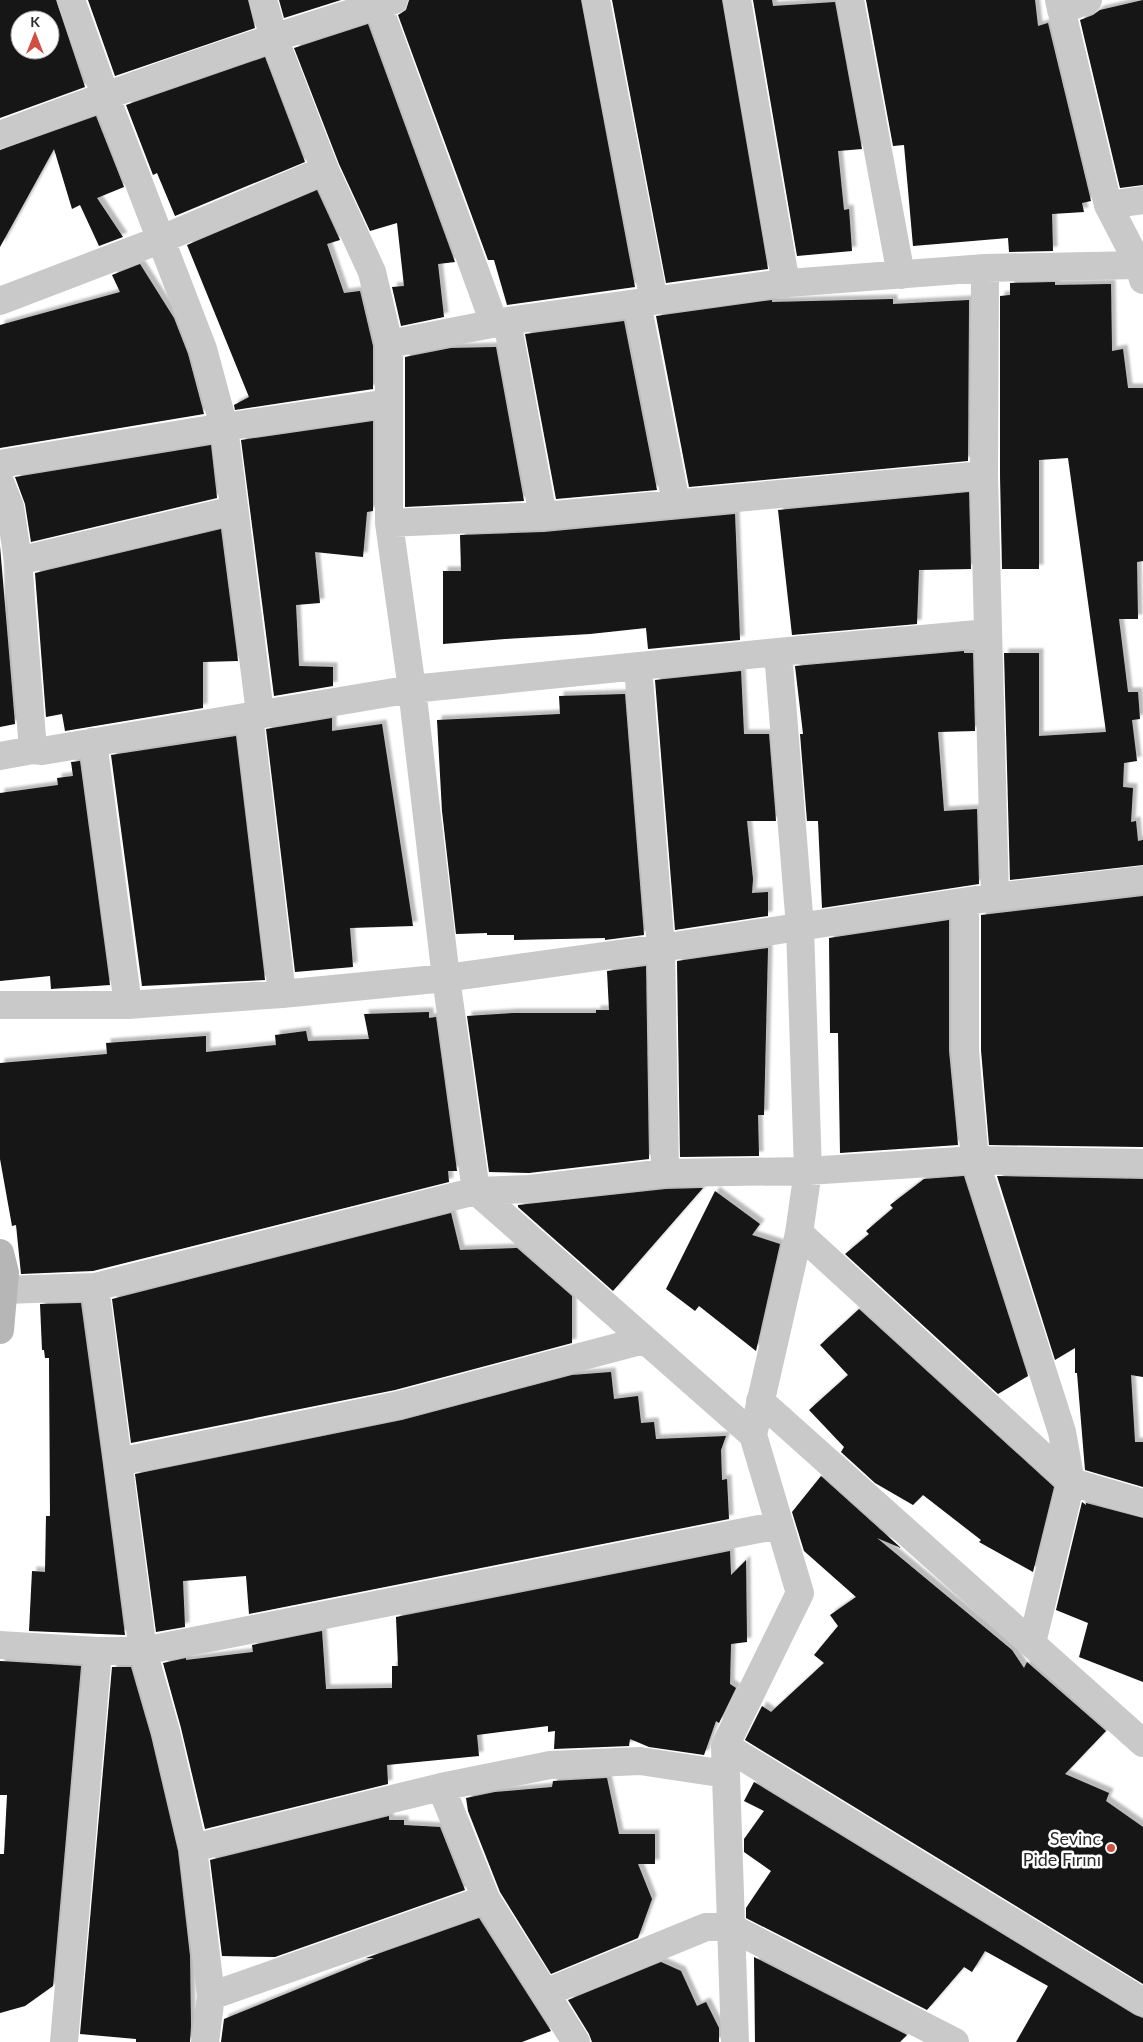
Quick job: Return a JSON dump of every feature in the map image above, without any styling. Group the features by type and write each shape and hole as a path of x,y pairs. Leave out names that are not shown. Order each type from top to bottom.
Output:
{"main road":[{"path":"0,1253 5,1273 0,1330"}],"street":[{"path":"71,0 105,95 203,349 224,427 234,510 282,994"},
{"path":"263,0 274,38 324,170 372,272 389,344 389,523 412,690 446,978 476,1191 752,1435"},
{"path":"596,0 646,302 676,504"},
{"path":"737,0 786,284"},
{"path":"850,0 901,275"},
{"path":"389,344 500,322 786,284 985,268 1141,272 1108,206 1060,5 1088,0"},
{"path":"0,135 105,95 386,2 500,322 543,516"},
{"path":"0,301 162,239 324,170"},
{"path":"1108,206 1143,200"},
{"path":"985,268 984,475 995,897"},
{"path":"0,464 224,427 389,403"},
{"path":"389,523 543,516 984,475"},
{"path":"0,482 10,507 18,561 33,750"},
{"path":"18,561 234,510"},
{"path":"0,756 33,750 42,751 412,690 778,652 988,633"},
{"path":"735,2042 725,1746 800,1593 752,1435 799,1233 808,1171 800,927 778,652"},
{"path":"638,668 661,948 665,1174"},
{"path":"93,742 128,1005"},
{"path":"0,1005 128,1005 282,994 446,978 661,948 995,897 1143,880"},
{"path":"965,902 965,1050 975,1160 1062,1432 1071,1482 1032,1643"},
{"path":"4,1290 95,1287 476,1191 530,1189 665,1174 808,1171 975,1160 1143,1163"},
{"path":"799,1233 1071,1482 1143,1502"},
{"path":"95,1287 143,1651 166,1732 193,1848 211,1996 205,2042"},
{"path":"118,1462 399,1405 644,1340"},
{"path":"760,1400 1143,1743"},
{"path":"0,1644 98,1651 143,1651 780,1525"},
{"path":"64,2042 98,1651"},
{"path":"725,1746 1143,2002"},
{"path":"193,1848 441,1787 550,1765 640,1761 726,1774"},
{"path":"441,1787 486,1899 545,1993 568,2040"},
{"path":"211,1996 486,1899"},
{"path":"545,1993 706,1927 730,1927 955,2042"}],"building":[{"path":"0,0 56,0 59,10 10,10 10,60 60,60 60,12 85,87 0,118"},
{"path":"88,0 248,0 255,28 115,76"},
{"path":"279,0 341,0 284,18"},
{"path":"409,0 581,0 635,287 507,305 494,260 488,260 398,15 406,10"},
{"path":"612,0 722,0 768,269 666,283"},
{"path":"753,0 772,0 773,6 835,2 862,149 838,151 844,210 849,209 852,251 797,256"},
{"path":"866,0 1035,0 1038,26 1048,23 1091,201 1082,203 1084,212 1052,214 1053,251 1009,252 1008,238 913,246 904,145 893,146"},
{"path":"1143,0 1143,185 1120,188 1080,20 1100,10"},
{"path":"368,24 455,262 438,264 444,317 401,326 392,287 404,286 397,223 370,231 339,164 294,48"},
{"path":"265,57 305,162 175,216 157,173 153,175 126,105"},
{"path":"96,116 124,187 97,198 123,237 99,246 80,205 72,209 54,149 0,247 0,150"},
{"path":"317,190 340,240 327,244 344,293 360,291 373,346 373,389 235,410 234,405 249,397 187,245"},
{"path":"140,264 174,318 188,354 204,414 0,448 0,325 120,292 112,275"},
{"path":"1055,282 1055,285 1111,284 1112,351 1123,349 1128,388 1143,388 1143,561 1137,562 1138,619 1119,619 1128,692 1138,692 1140,719 1132,720 1137,761 1124,763 1123,787 1133,788 1131,822 1136,821 1138,841 1143,840 1143,865 1010,880 1004,653 1039,653 1039,736 1106,732 1068,458 1039,460 1039,569 1002,569 1000,296 1010,295 1010,283"},
{"path":"893,299 893,304 969,300 968,461 689,487 656,316 772,300 772,302"},
{"path":"624,321 657,490 556,499 525,334"},
{"path":"496,347 524,501 405,507 405,357 451,348"},
{"path":"373,421 373,511 367,512 363,557 315,552 320,603 296,605 299,666 333,667 333,686 274,696 241,440"},
{"path":"211,445 217,498 31,542 25,504 15,477"},
{"path":"969,492 971,569 919,570 917,624 792,635 778,510"},
{"path":"735,514 740,640 648,649 646,628 590,634 443,644 443,571 461,571 460,535 544,532"},
{"path":"221,529 238,661 203,662 203,708 65,731 62,714 46,717 35,573"},
{"path":"0,546 15,724 0,727"},
{"path":"964,651 964,653 973,653 975,731 938,732 944,811 977,809 979,884 822,908 818,821 807,821 800,734 803,734 795,666"},
{"path":"741,671 744,734 769,734 776,821 747,821 753,879 752,893 768,892 768,916 675,930 655,680"},
{"path":"625,694 644,935 605,940 605,938 514,940 514,935 487,935 487,933 456,934 442,811 437,720 560,714 559,696"},
{"path":"332,718 332,731 382,724 413,926 350,928 353,967 295,972 266,729"},
{"path":"236,736 265,980 142,986 111,755"},
{"path":"80,761 110,985 51,989 50,976 0,981 0,793 58,785 57,778 73,776 71,762"},
{"path":"1143,896 1143,1147 989,1145 981,1050 981,915"},
{"path":"949,920 949,1051 958,1145 840,1153 838,1033 830,1033 829,938"},
{"path":"768,948 764,1115 758,1115 759,1156 680,1157 677,961"},
{"path":"646,966 649,1159 529,1173 489,1172 467,1016 513,1013 596,1013 596,1010 609,1010 607,971"},
{"path":"429,1012 429,1018 436,1017 457,1171 448,1171 449,1182 93,1271 21,1274 16,1225 12,1226 0,1159 0,1063 107,1054 106,1043 206,1036 206,1052 276,1045 275,1035 306,1031 308,1041 369,1039 364,1014"},
{"path":"964,1176 1028,1376 998,1394 845,1254 869,1234 866,1231 893,1208 890,1205 924,1179"},
{"path":"997,1176 1143,1179 1143,1377 1131,1375 1135,1442 1143,1442 1143,1487 1085,1470 1077,1373 1075,1373 1075,1348 1055,1360"},
{"path":"703,1188 613,1291 518,1207 518,1205 666,1189"},
{"path":"715,1191 760,1224 752,1235 780,1244 756,1351 699,1306 695,1311 666,1289"},
{"path":"451,1213 460,1250 517,1248 572,1296 572,1343 395,1390 131,1443 112,1299"},
{"path":"81,1303 125,1635 29,1631 32,1571 45,1572 46,1516 50,1516 49,1358 45,1358 44,1350 42,1350 40,1304"},
{"path":"859,1309 1054,1487 1033,1572 979,1542 981,1540 923,1495 913,1505 875,1483 841,1452 844,1447 809,1410 848,1375 820,1345"},
{"path":"611,1372 614,1399 638,1396 641,1423 654,1422 656,1439 726,1436 721,1450 722,1480 727,1479 729,1519 249,1614 246,1576 183,1581 185,1627 156,1632 135,1474 402,1420 572,1375"},
{"path":"821,1476 901,1548 877,1538 1012,1650 1024,1668 1027,1662 1106,1731 1065,1774 1109,1793 1106,1801 1143,1827 1143,1984 745,1740 762,1706 771,1712 824,1663 814,1655 838,1626 830,1615 856,1597 804,1551 792,1512"},
{"path":"1082,1502 1086,1505 1086,1503 1143,1518 1143,1682 1079,1657 1088,1623 1056,1610"},
{"path":"730,1551 731,1575 746,1560 747,1642 731,1644 730,1684 736,1688 719,1723 716,1721 704,1755 649,1747 630,1739 629,1746 554,1749 555,1731 548,1732 548,1726 477,1735 479,1756 387,1765 388,1784 205,1829 181,1728 163,1663 186,1658 186,1660 253,1652 252,1645 322,1631 326,1689 392,1688 392,1666 398,1666 396,1617"},
{"path":"0,1661 81,1666 53,1986 25,2006 0,2013 0,1854 4,1854 7,1795 0,1795"},
{"path":"112,1667 131,1667 151,1736 178,1851 190,1956 190,2042 136,2042 136,2039 80,2034"},
{"path":"607,1778 619,1834 655,1834 655,1864 638,1864 652,1899 638,1938 551,1974 500,1892 468,1811 466,1798 495,1792 552,1787 553,1781"},
{"path":"754,1782 1135,2015 1143,2018 1143,2042 1016,2042 1048,1986 985,1951 972,1972 964,1967 927,2010 746,1918 746,1908 771,1871 744,1852 744,1839 764,1811 744,1801"},
{"path":"389,1816 389,1820 404,1820 404,1825 440,1827 465,1890 275,1957 222,1956 210,1860"},
{"path":"479,1918 551,2031 522,2042 221,2042 224,2019 374,1958 366,1958"},
{"path":"754,1957 907,2035 900,2042 755,2042"},
{"path":"661,1962 681,1971 697,2006 706,2002 719,2028 719,2042 592,2042 568,2000"}],"place":[{"name":"Sevinc Pide Fırını","path":"1111,1848"}]}
